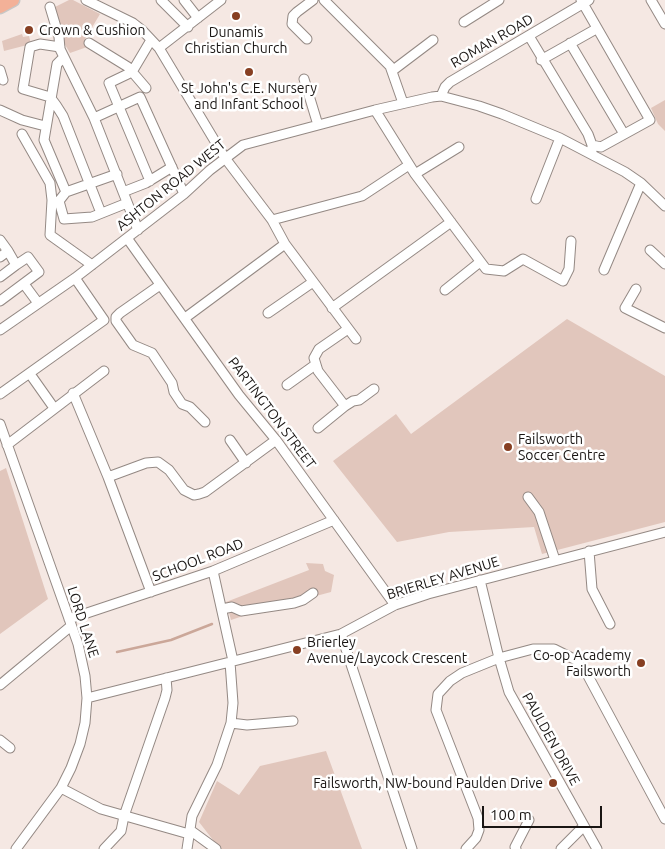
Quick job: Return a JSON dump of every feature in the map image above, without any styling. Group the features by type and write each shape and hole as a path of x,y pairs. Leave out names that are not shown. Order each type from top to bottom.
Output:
{"highway":[{"path":"0,7 13,0"}],"street":[{"path":"86,0 133,23 160,48 225,158 272,220 285,244 356,339"},
{"path":"161,0 188,27"},
{"path":"184,0 198,18"},
{"path":"160,48 221,0"},
{"path":"308,39 292,24 297,12 313,0"},
{"path":"324,0 390,66 403,103"},
{"path":"464,22 499,0"},
{"path":"651,0 665,24"},
{"path":"584,1 596,29 650,120 601,147 591,149"},
{"name":"ROMAN ROAD","path":"441,96 445,87 450,82 529,36 584,1"},
{"path":"50,7 62,51 94,118 138,230"},
{"path":"542,59 596,29"},
{"path":"529,36 588,134 591,149"},
{"path":"150,180 108,83 132,72 151,40"},
{"path":"392,71 433,40"},
{"path":"89,43 128,67 146,88"},
{"path":"570,43 624,134"},
{"path":"62,51 40,44 30,46 23,90 50,97 63,116 101,213"},
{"path":"62,51 57,64 50,97 44,140 66,192"},
{"path":"0,70 3,80"},
{"path":"304,79 318,125"},
{"path":"441,96 502,114 591,149 641,183 665,206"},
{"name":"ASHTON ROAD WEST","path":"0,330 75,278 184,194 210,170 243,145 403,103 441,96"},
{"path":"94,118 140,98 184,194"},
{"path":"0,110 22,120 45,126"},
{"path":"375,110 415,174 486,269 504,271 523,259 563,281 569,269 571,241"},
{"path":"22,134 50,183 52,200 50,235 92,265"},
{"path":"536,199 560,138"},
{"path":"415,174 458,146"},
{"path":"272,220 362,196 409,165"},
{"path":"123,192 150,180 172,167"},
{"path":"117,174 66,192 59,200 64,219 92,217 127,203"},
{"path":"604,270 641,183"},
{"path":"332,308 451,222"},
{"name":"PARTINGTON STREET","path":"127,238 395,605"},
{"path":"0,240 4,254 16,265"},
{"path":"184,318 285,244"},
{"path":"650,250 665,264"},
{"path":"0,277 28,257 39,272 0,301"},
{"path":"445,290 477,259"},
{"path":"0,394 104,320 75,278"},
{"path":"268,313 313,282"},
{"path":"24,284 38,304"},
{"path":"160,285 120,313 116,317 116,321 133,346 152,353 172,383 174,392 182,404 190,407 205,422"},
{"path":"636,289 625,308 665,328"},
{"path":"345,406 315,365 314,358 319,349 348,329"},
{"path":"287,386 315,365"},
{"path":"7,445 104,370"},
{"path":"30,374 54,408"},
{"path":"318,428 345,406 359,400 374,389"},
{"path":"73,393 108,477 151,592"},
{"name":"LORD LANE","path":"0,424 78,644 85,676 87,698 85,723 71,768 60,788 16,849"},
{"path":"230,440 246,463"},
{"path":"108,477 146,463 158,462 169,470 184,490 194,495 205,492 276,440"},
{"path":"528,497 539,512 555,560"},
{"name":"SCHOOL ROAD","path":"70,622 213,571 334,520"},
{"name":"BRIERLEY AVENUE","path":"87,698 341,634 395,605 480,580 665,532"},
{"path":"589,551 592,589 610,624"},
{"path":"187,849 192,816 217,765 231,722 233,703 232,662 213,571"},
{"name":"PAULDEN DRIVE","path":"480,580 509,692 597,849"},
{"path":"222,608 232,608 241,611 294,603 303,600 313,593"},
{"path":"0,685 70,622"},
{"path":"341,634 412,849"},
{"path":"466,849 476,838 479,830 478,818 436,710 438,694 456,677 499,658 533,649 554,649 576,660 587,674 665,819"},
{"path":"104,849 121,831 124,816 165,698 167,690 166,678"},
{"path":"231,722 247,725 293,721"},
{"path":"0,740 10,748"},
{"path":"60,788 101,809 190,832 216,849"},
{"path":"516,849 515,847 529,820"},
{"path":"561,849 584,826"}],"shaded area":[{"path":"73,0 100,14 84,41 87,47 70,53 64,43 53,8"},
{"path":"22,34 23,37 29,36 31,44 4,51 2,41"},
{"path":"665,100 665,131 658,124 651,108"},
{"name":"Failsworth Soccer Centre","path":"567,319 665,376 665,522 542,554 534,527 449,532 397,542 333,461 396,414 411,434"},
{"path":"6,468 48,599 0,634 0,471"},
{"path":"306,563 323,564 325,571 334,575 331,592 316,596 302,606 243,616 231,620 226,602 309,570"},
{"path":"326,751 362,849 220,849 199,822 217,781 239,795 260,766"}],"waterway":[{"path":"117,652 171,640 212,624"}],"place":[{"name":"Dunamis Christian Church","path":"236,16"},
{"name":"Crown & Cushion","path":"29,30"},
{"name":"St John's C.E. Nursery and Infant School","path":"249,72"},
{"name":"Failsworth Soccer Centre","path":"508,447"},
{"name":"Brierley Avenue/Laycock Crescent","path":"297,650"},
{"name":"Co-op Academy Failsworth","path":"641,663"},
{"name":"Failsworth, NW-bound Paulden Drive","path":"553,783"}]}
